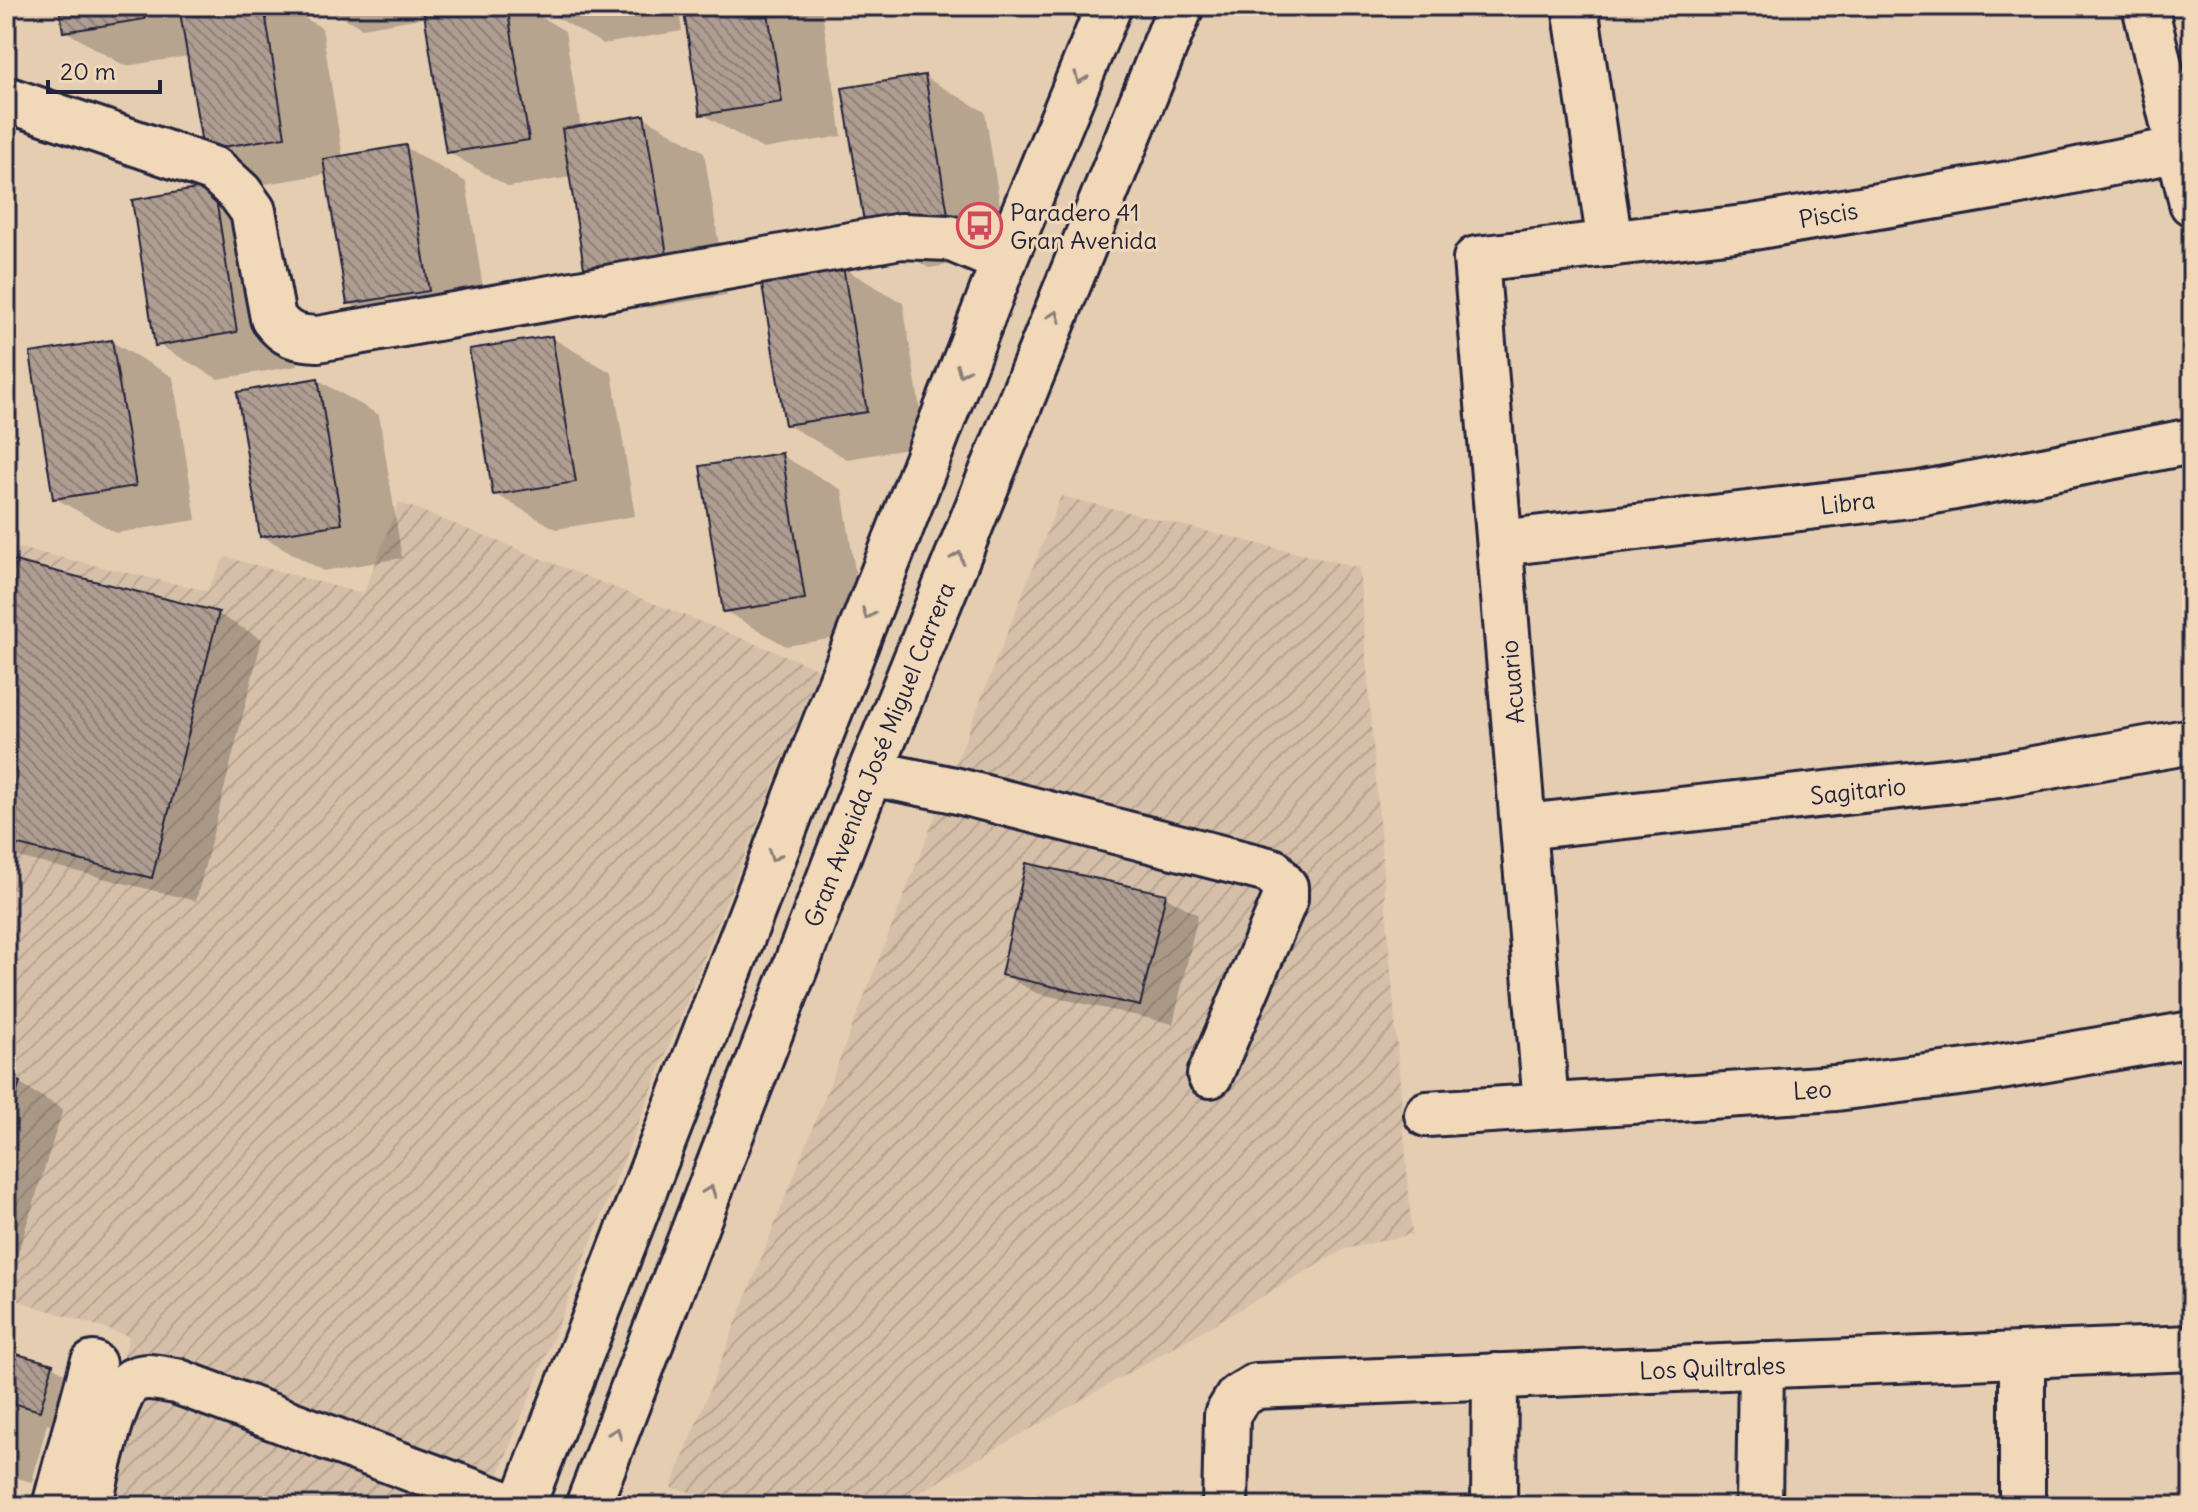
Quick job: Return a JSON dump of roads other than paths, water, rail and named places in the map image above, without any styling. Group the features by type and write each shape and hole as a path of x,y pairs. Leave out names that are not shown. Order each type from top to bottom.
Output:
{"street":[{"path":"522,1506 1004,261 1109,6"},
{"name":"Gran Avenida José Miguel Carrera","path":"588,1506 870,773 1181,6"},
{"path":"1575,6 1610,244"},
{"path":"2145,6 2192,203"},
{"path":"6,99 215,170 240,193 253,211 273,318 283,331 297,338 318,339 901,236 949,238 1004,261"},
{"name":"Piscis","path":"1476,259 1753,227 1891,205 2179,149"},
{"name":"Acuario","path":"1476,259 1546,1105"},
{"name":"Libra","path":"1500,543 1919,494 2192,441"},
{"name":"Sagitario","path":"1524,827 2000,775 2192,741"},
{"path":"870,773 950,789 1272,871 1285,887 1285,899 1210,1075"},
{"name":"Leo","path":"1427,1114 1836,1088 1983,1070 2192,1034"},
{"name":"Los Quiltrales","path":"1225,1506 1225,1425 1231,1405 1256,1386 2192,1348"},
{"path":"2022,1355 2022,1506"},
{"path":"55,1506 93,1364"},
{"path":"1759,1506 1761,1365"},
{"path":"89,1506 117,1401 131,1382 149,1376 176,1381 511,1506"},
{"path":"1494,1506 1495,1376"}],"place":[{"name":"Paradero 41 Gran Avenida","path":"979,226"}]}
